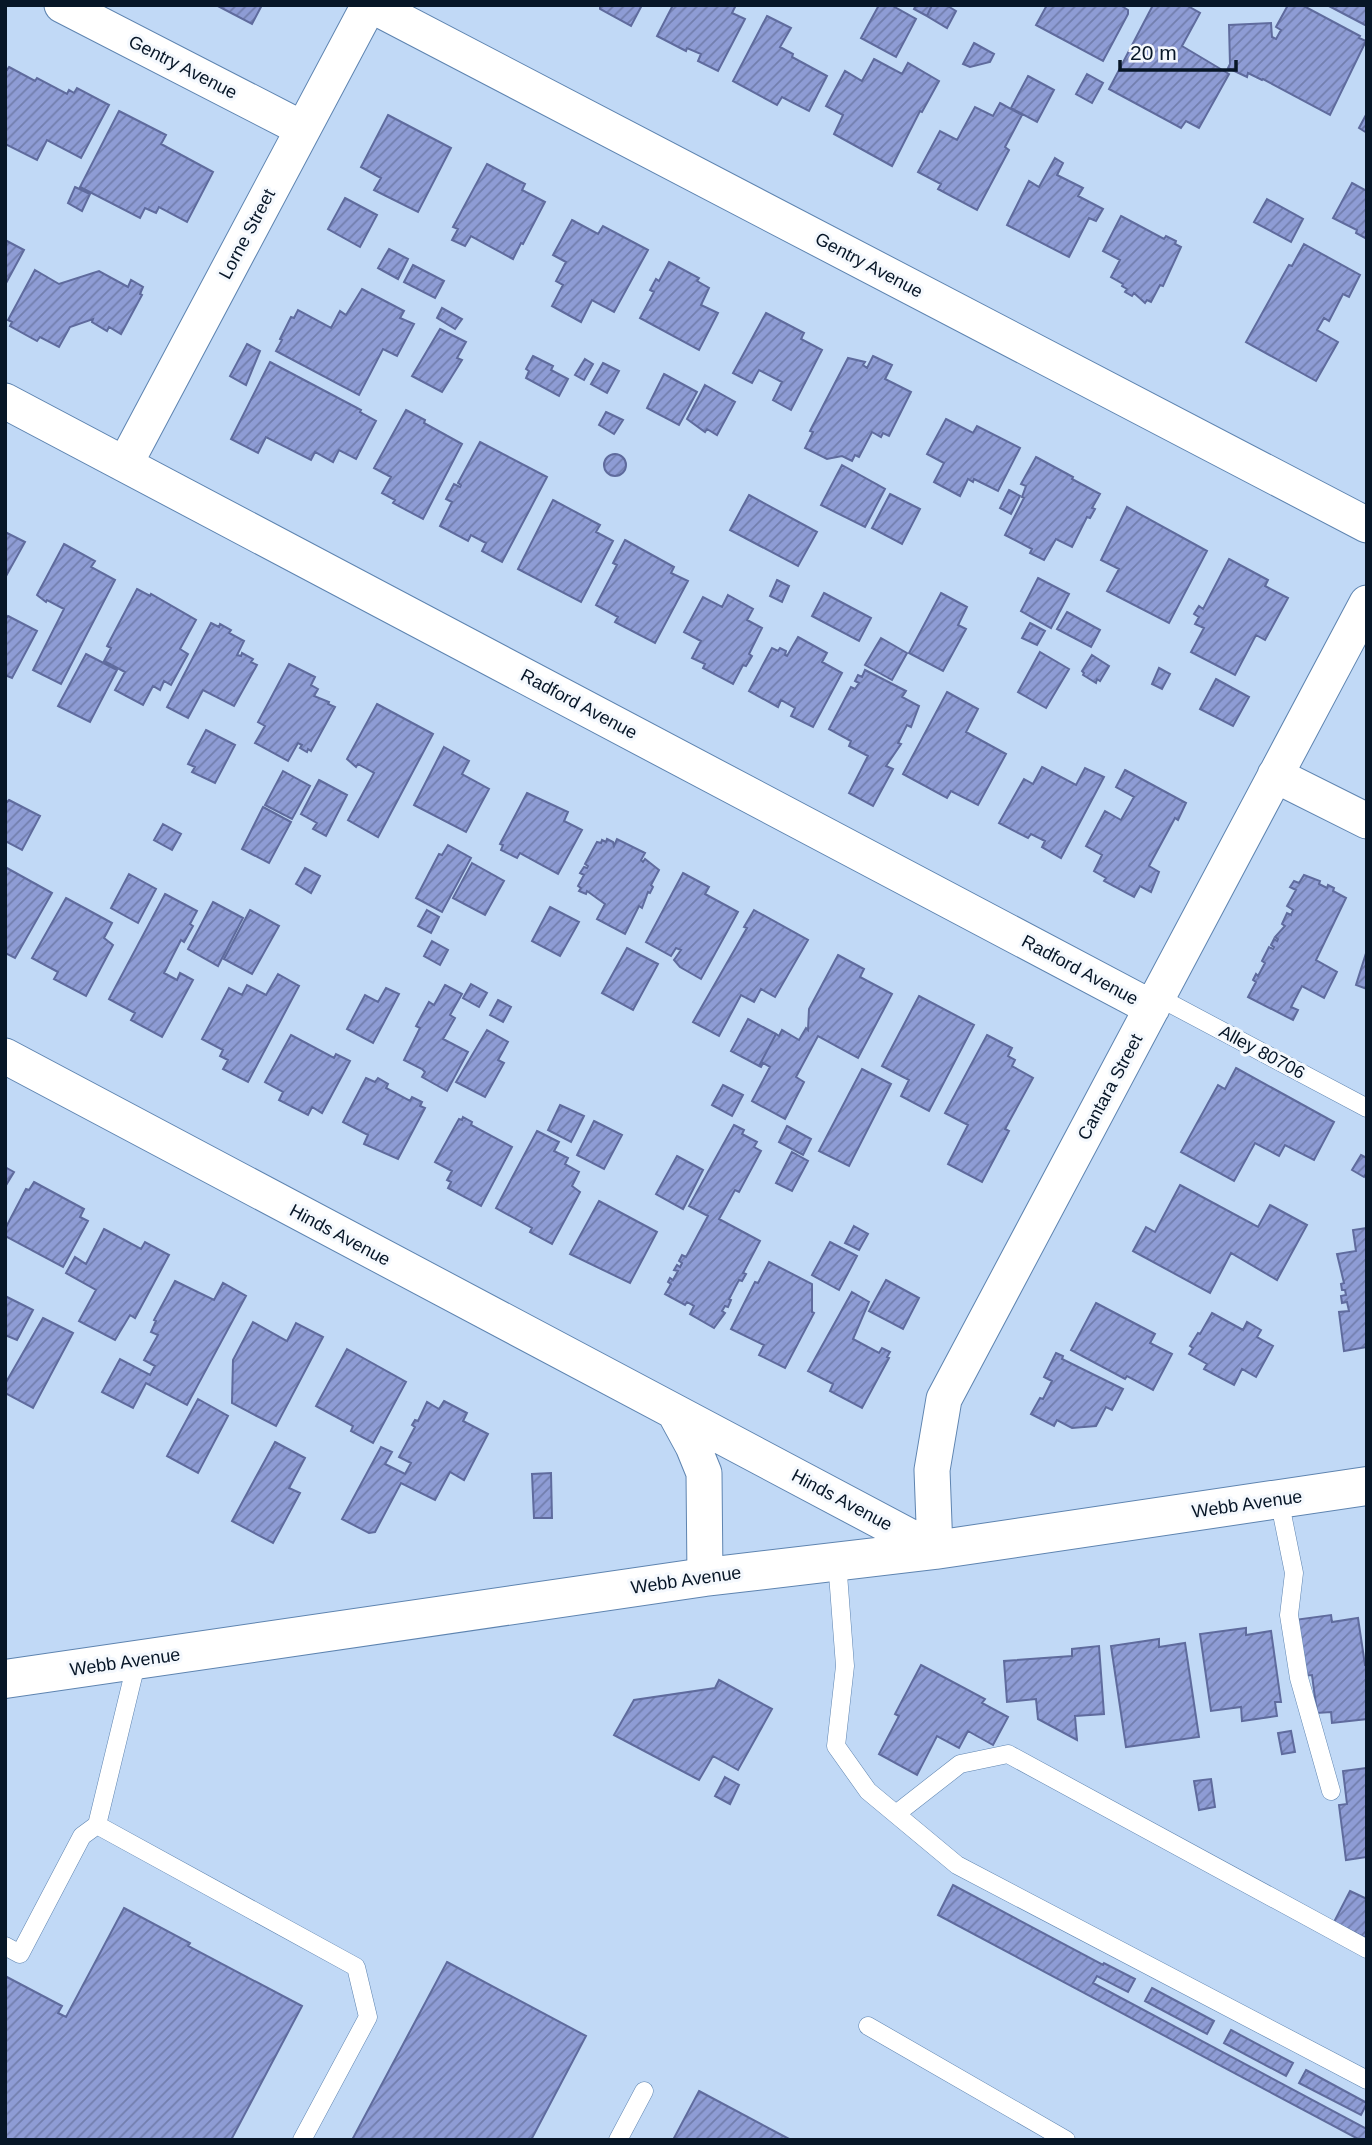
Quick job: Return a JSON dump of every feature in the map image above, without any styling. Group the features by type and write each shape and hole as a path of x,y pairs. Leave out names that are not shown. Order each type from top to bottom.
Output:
{"street":[{"name":"Gentry Avenue","path":"62,5 303,129"},
{"name":"Gentry Avenue","path":"370,5 1367,525"},
{"name":"Lorne Street","path":"124,464 370,5"},
{"name":"Radford Avenue","path":"5,401 1155,1002"},
{"name":"Cantara Street","path":"935,1550 932,1470 944,1399 1367,603"},
{"path":"1275,775 1367,821"},
{"name":"Hinds Avenue","path":"5,1056 935,1550"},
{"path":"675,1413 704,1473 705,1577"},
{"name":"Webb Avenue","path":"5,1679 705,1577 935,1550 1367,1486"}],"lane":[{"name":"Alley 80706","path":"1155,1002 1367,1108"},
{"path":"1279,1499 1294,1573 1289,1615 1299,1678 1331,1791"},
{"path":"837,1561 845,1666 836,1746 868,1791 957,1865 1367,2080"},
{"path":"5,1947 20,1954 82,1836 97,1825 136,1660"},
{"path":"896,1814 960,1764 1008,1754 1367,1949"},
{"path":"97,1825 356,1967 368,2017 302,2140"},
{"path":"868,2026 1066,2140"},
{"path":"618,2140 644,2091"}],"building":[{"path":"216,5 262,5 252,24"},
{"path":"600,5 642,5 631,26 600,9"},
{"path":"673,5 736,5 732,13 745,19 718,71 698,61 701,54 687,48 686,51 657,36"},
{"path":"879,5 891,5 916,19 896,57 861,38"},
{"path":"916,5 932,5 927,16 914,9"},
{"path":"932,5 946,5 956,11 947,28 927,16"},
{"path":"1047,5 1120,5 1128,10 1128,14 1103,61 1036,25"},
{"path":"1153,5 1186,5 1200,13 1182,46 1229,74 1199,128 1186,121 1181,128 1109,89"},
{"path":"1288,5 1302,5 1366,41 1330,115 1263,79 1248,73 1247,77 1228,68 1229,25 1271,23 1272,37 1276,39 1281,30 1276,27"},
{"path":"1327,5 1367,5 1367,26"},
{"path":"767,16 791,28 780,47 793,54 792,57 827,76 809,111 782,97 777,105 733,81"},
{"path":"974,43 994,54 990,62 970,67 963,64"},
{"path":"874,59 902,74 908,63 939,81 922,112 920,111 892,166 834,134 843,115 826,106 845,71 862,81"},
{"path":"9,67 67,94 69,90 74,93 77,88 109,105 81,158 47,140 37,160 5,144 5,69"},
{"path":"1087,74 1103,83 1092,103 1076,94"},
{"path":"1028,76 1054,90 1037,122 1011,108"},
{"path":"1000,103 1022,115 1005,147 1009,150 977,210 938,189 941,184 918,172 940,131 957,140 975,107 993,116"},
{"path":"119,111 166,135 161,144 213,172 187,222 159,207 156,213 145,208 140,218 80,187"},
{"path":"1367,113 1367,133 1359,128"},
{"path":"388,115 451,148 418,212 374,190 381,178 361,167"},
{"path":"1055,158 1063,163 1057,175 1083,188 1078,196 1103,209 1096,221 1089,218 1069,257 1007,225 1029,181 1039,187"},
{"path":"487,164 525,184 522,190 545,202 513,259 471,236 465,246 452,240 458,229 453,227"},
{"path":"1352,183 1367,191 1367,239 1356,233 1357,230 1333,218"},
{"path":"75,187 90,194 82,211 68,203"},
{"path":"345,198 377,215 360,247 328,229"},
{"path":"1267,199 1303,219 1291,242 1254,222"},
{"path":"1121,216 1164,239 1166,236 1176,241 1175,244 1181,247 1163,286 1160,285 1151,302 1147,300 1145,303 1134,293 1132,296 1125,292 1127,289 1123,284 1111,277 1120,260 1103,251"},
{"path":"572,220 598,234 603,226 648,250 614,312 592,300 581,322 552,306 563,285 556,281 566,262 553,255"},
{"path":"5,240 24,250 5,285"},
{"path":"1304,244 1360,275 1349,297 1343,294 1329,321 1324,318 1317,330 1338,342 1316,381 1246,342 1289,265 1292,266"},
{"path":"389,249 408,259 398,279 378,268"},
{"path":"669,262 699,278 697,281 709,288 701,305 718,313 699,350 640,318 654,292 650,290 656,279 659,281"},
{"path":"413,265 444,281 435,298 404,282"},
{"path":"35,270 59,284 99,271 128,287 131,280 143,287 140,294 142,295 121,334 109,327 107,331 92,322 93,319 70,327 59,347 40,337 37,341 10,326 12,322 8,320"},
{"path":"362,289 404,311 400,318 414,324 397,356 383,349 359,395 276,351 291,317 294,318 298,310 331,328 340,311 346,315"},
{"path":"442,308 462,319 455,329 437,318"},
{"path":"766,313 804,333 801,339 822,350 791,410 773,400 782,382 759,370 752,383 733,373"},
{"path":"440,329 466,342 457,358 462,360 442,392 412,376"},
{"path":"247,344 260,351 246,385 230,376"},
{"path":"533,356 553,366 551,370 568,379 559,396 526,378 529,371 526,369"},
{"path":"873,356 892,365 885,379 911,392 889,436 883,433 881,437 872,432 859,457 855,455 852,461 842,456 827,459 805,448 813,432 810,431 848,358 865,362 863,365 867,368"},
{"path":"585,359 593,364 584,380 575,375"},
{"path":"270,362 361,410 360,412 376,421 356,459 339,450 333,462 315,452 311,460 266,437 258,453 231,439"},
{"path":"603,363 619,371 607,393 591,384"},
{"path":"664,374 697,392 679,425 647,408"},
{"path":"705,385 735,402 717,435 707,429 705,432 687,419"},
{"path":"406,410 462,444 423,519 393,503 395,500 382,493 391,477 374,468"},
{"path":"606,412 623,420 614,434 599,425"},
{"path":"946,419 973,433 977,426 1020,448 998,491 974,479 973,482 968,479 960,496 934,482 944,463 927,454"},
{"path":"480,442 547,477 502,562 482,551 486,543 471,535 468,541 440,526 452,502 446,499 454,484 460,487 458,483"},
{"path":"615,454 623,457 626,465 623,473 615,476 607,473 604,465 607,457"},
{"path":"1036,457 1100,494 1092,508 1095,509 1090,518 1087,517 1072,547 1056,539 1044,560 1030,553 1032,549 1005,535 1024,498 1022,497 1026,486 1021,484"},
{"path":"842,465 885,489 865,527 821,505"},
{"path":"1009,490 1020,496 1011,514 1000,508"},
{"path":"890,494 920,509 902,544 872,528"},
{"path":"749,495 817,532 798,566 730,530"},
{"path":"553,500 600,525 596,532 613,541 581,602 518,569"},
{"path":"1127,507 1207,551 1169,623 1107,591 1119,569 1101,560"},
{"path":"5,532 25,542 5,578"},
{"path":"625,540 674,567 671,573 688,581 655,643 615,622 618,617 596,605 617,565 613,563"},
{"path":"64,544 95,561 91,567 115,580 61,684 33,670 64,609 37,595"},
{"path":"1229,559 1268,580 1265,586 1288,598 1265,640 1256,635 1235,675 1191,652 1204,628 1195,624 1199,617 1194,614 1199,606 1203,609"},
{"path":"1038,578 1069,594 1051,628 1021,611"},
{"path":"777,580 789,586 782,602 770,596"},
{"path":"137,589 196,620 180,649 188,654 171,685 164,681 160,690 153,686 143,705 115,690 125,672 104,661 111,648 107,646"},
{"path":"824,593 871,618 859,641 812,616"},
{"path":"941,593 967,607 958,625 966,629 943,671 909,653"},
{"path":"728,595 753,609 747,620 762,628 749,654 752,656 746,666 743,665 733,684 703,668 705,664 692,658 701,641 684,632 703,597 722,607"},
{"path":"1067,612 1100,630 1091,647 1057,629"},
{"path":"8,616 37,631 12,678 5,675 5,620"},
{"path":"211,623 231,630 229,633 244,641 237,655 241,656 242,653 253,659 251,662 257,665 234,706 203,690 188,718 167,707"},
{"path":"1030,623 1045,631 1037,645 1022,638"},
{"path":"798,637 827,653 822,662 842,673 813,727 791,716 795,708 781,700 778,707 749,691 772,648 786,651 787,656"},
{"path":"881,638 907,653 892,680 865,665"},
{"path":"1040,652 1069,669 1046,708 1018,692"},
{"path":"86,654 117,670 90,722 58,706"},
{"path":"1092,655 1109,666 1096,683 1083,675 1082,671"},
{"path":"289,664 315,677 311,685 318,689 314,696 335,707 311,751 300,748 302,745 298,743 288,761 255,743 265,726 258,722"},
{"path":"1159,668 1170,674 1162,689 1152,684"},
{"path":"865,670 906,691 902,697 919,706 911,727 907,725 898,743 901,744 886,766 893,769 873,806 849,793 868,756 849,746 851,741 829,729 851,687 855,689 859,683 855,681 858,675 862,677"},
{"path":"1216,679 1249,697 1233,726 1200,709"},
{"path":"947,692 978,709 966,732 1006,754 978,805 951,791 947,798 903,774"},
{"path":"377,704 433,734 378,837 348,820 374,773 358,764 356,767 347,759"},
{"path":"206,730 235,745 215,783 192,772 195,767 188,764"},
{"path":"444,747 469,761 462,774 489,789 466,832 414,805"},
{"path":"1042,767 1076,785 1085,768 1104,777 1061,858 1042,847 1045,841 1031,834 1028,838 999,823 1024,779 1033,784"},
{"path":"1125,770 1186,803 1149,866 1159,872 1151,892 1140,886 1134,897 1104,881 1106,878 1094,871 1102,855 1086,846 1105,811 1121,820 1134,797 1116,787"},
{"path":"283,771 310,786 292,819 265,805"},
{"path":"319,780 347,795 326,836 313,829 317,823 301,814"},
{"path":"527,793 568,812 564,821 582,830 558,874 520,853 517,858 501,850 503,845 500,844"},
{"path":"9,800 40,816 22,850 5,841 5,804"},
{"path":"263,807 291,822 269,863 242,849"},
{"path":"163,824 181,834 172,850 154,840"},
{"path":"607,839 613,842 614,846 617,839 645,853 641,860 643,862 645,859 659,870 650,893 648,892 642,908 639,906 625,934 597,919 605,904 587,891 586,894 579,891 581,888 578,886 584,875 580,873 584,867 587,868 585,864 597,842 606,842"},
{"path":"448,845 471,858 442,912 416,898 439,854 442,855"},
{"path":"472,863 504,881 485,915 453,898"},
{"path":"5,867 52,893 15,958 5,953"},
{"path":"305,868 320,876 311,893 296,884"},
{"path":"683,873 709,887 705,894 738,912 701,979 680,967 674,960 681,950 676,948 671,956 646,942"},
{"path":"129,874 156,889 138,923 111,908"},
{"path":"1304,875 1320,881 1319,884 1327,888 1328,885 1334,888 1333,891 1346,898 1316,960 1337,972 1324,998 1302,986 1291,1007 1298,1010 1293,1020 1248,997 1256,982 1253,980 1256,974 1258,976 1265,963 1262,961 1269,947 1273,949 1271,945 1274,939 1277,941 1275,937 1285,926 1282,924 1287,913 1291,915 1293,910 1287,906 1296,890 1290,887 1294,881 1299,883"},
{"path":"165,894 197,911 190,924 193,926 184,942 181,940 164,973 177,980 180,973 193,980 162,1037 131,1020 135,1013 109,999"},
{"path":"66,898 112,923 104,938 113,945 86,996 54,979 58,972 32,958"},
{"path":"213,902 243,918 218,966 188,949"},
{"path":"550,907 579,922 560,956 532,941"},
{"path":"250,910 279,926 252,974 224,959"},
{"path":"427,910 439,917 431,933 418,926"},
{"path":"754,910 808,940 775,997 761,989 754,1002 741,995 719,1036 693,1022 747,928 744,927"},
{"path":"432,941 448,950 440,965 424,956"},
{"path":"627,948 658,964 633,1010 602,993"},
{"path":"1367,950 1367,989 1356,985"},
{"path":"838,955 864,969 860,977 892,994 858,1058 818,1036 796,1077 804,1082 785,1119 752,1101 770,1067 763,1063 759,1066 776,1034 779,1036 782,1030 799,1040 806,1028 808,1030 809,1009"},
{"path":"278,974 299,986 248,1082 223,1069 228,1060 220,1056 223,1050 202,1039 229,988 242,995 247,985 266,995"},
{"path":"471,984 487,993 479,1007 463,998"},
{"path":"445,985 462,994 450,1015 455,1018 443,1039 468,1052 447,1091 422,1077 425,1072 422,1069 404,1060 420,1028 416,1026 429,1002 434,1005"},
{"path":"386,988 399,994 373,1043 347,1029 365,995 378,1002"},
{"path":"919,996 974,1025 929,1111 901,1096 909,1080 882,1066"},
{"path":"498,1000 511,1007 503,1022 490,1015"},
{"path":"748,1019 776,1034 759,1066 731,1051"},
{"path":"487,1030 508,1042 498,1060 504,1063 485,1097 456,1082"},
{"path":"291,1035 334,1058 336,1054 350,1061 322,1113 312,1107 308,1115 279,1100 283,1092 265,1082"},
{"path":"987,1035 1012,1048 1008,1056 1015,1060 1012,1066 1033,1078 1005,1129 1009,1131 982,1182 948,1164 968,1125 945,1113"},
{"path":"1236,1068 1334,1122 1314,1160 1285,1145 1279,1156 1255,1143 1234,1181 1181,1152 1218,1085 1225,1089"},
{"path":"862,1069 891,1084 849,1166 819,1151"},
{"path":"366,1078 375,1082 378,1078 388,1084 386,1088 410,1101 412,1097 422,1102 420,1106 425,1108 398,1159 364,1144 368,1135 343,1122"},
{"path":"723,1085 743,1095 732,1116 712,1105"},
{"path":"560,1105 584,1116 571,1142 548,1130"},
{"path":"463,1117 472,1122 471,1125 512,1147 481,1206 448,1188 451,1182 447,1180 452,1171 435,1162 459,1119 462,1120"},
{"path":"594,1121 622,1135 604,1169 577,1155"},
{"path":"734,1125 744,1130 742,1134 757,1142 754,1147 761,1151 739,1192 735,1190 719,1219 760,1241 743,1273 746,1274 742,1281 739,1280 728,1307 725,1306 722,1311 725,1313 714,1328 690,1314 694,1306 687,1302 685,1305 665,1294 671,1284 668,1282 670,1278 673,1280 678,1271 674,1270 682,1263 679,1261 682,1255 686,1257 708,1216 689,1206"},
{"path":"787,1126 811,1139 803,1155 779,1142"},
{"path":"537,1131 559,1142 554,1151 568,1158 565,1164 579,1172 572,1186 580,1192 552,1244 530,1232 532,1228 496,1208"},
{"path":"792,1152 808,1161 792,1191 776,1183"},
{"path":"1361,1155 1367,1158 1367,1172 1364,1177 1352,1170"},
{"path":"677,1156 703,1170 683,1209 656,1194"},
{"path":"5,1167 14,1172 5,1187"},
{"path":"34,1182 84,1209 80,1217 88,1221 63,1267 5,1236 5,1229 26,1189 29,1190"},
{"path":"1180,1185 1258,1227 1270,1205 1307,1225 1277,1280 1231,1253 1210,1293 1133,1251 1146,1227 1155,1232"},
{"path":"599,1201 657,1232 630,1283 570,1254"},
{"path":"854,1226 868,1234 859,1250 845,1243"},
{"path":"1367,1228 1367,1347 1344,1351 1339,1312 1349,1311 1347,1302 1342,1303 1341,1296 1346,1295 1345,1290 1342,1290 1341,1284 1344,1283 1337,1254 1356,1251 1353,1230"},
{"path":"104,1229 141,1249 145,1242 169,1255 135,1318 130,1315 115,1340 79,1321 96,1290 66,1273 75,1257 86,1264"},
{"path":"830,1242 857,1256 839,1290 812,1275"},
{"path":"769,1262 812,1284 814,1313 785,1368 759,1355 764,1345 731,1329 755,1282 758,1283"},
{"path":"886,1280 919,1298 903,1329 869,1311"},
{"path":"175,1281 214,1300 223,1283 246,1296 187,1405 146,1383 133,1408 102,1392 120,1359 150,1375 155,1366 144,1360 158,1335 151,1332 156,1321 154,1320"},
{"path":"852,1292 869,1302 853,1339 879,1353 882,1348 890,1352 862,1408 830,1391 833,1384 808,1371"},
{"path":"5,1296 33,1310 17,1340 5,1335"},
{"path":"1096,1303 1155,1334 1150,1343 1172,1354 1153,1390 1127,1376 1125,1379 1071,1350"},
{"path":"1212,1313 1243,1330 1247,1322 1261,1330 1257,1337 1273,1346 1256,1377 1242,1369 1234,1385 1204,1369 1207,1364 1189,1354 1193,1348 1190,1346"},
{"path":"43,1318 73,1333 33,1408 5,1393 5,1384"},
{"path":"253,1322 287,1341 296,1323 323,1337 276,1426 232,1403 233,1360"},
{"path":"347,1349 406,1382 373,1443 351,1431 353,1426 316,1406"},
{"path":"1056,1353 1063,1356 1062,1359 1123,1389 1112,1410 1106,1407 1096,1426 1072,1428 1057,1420 1054,1426 1031,1414 1052,1381 1044,1377"},
{"path":"198,1399 228,1416 198,1473 167,1456"},
{"path":"444,1401 467,1413 463,1421 488,1434 464,1480 450,1472 435,1500 401,1483 375,1532 369,1533 342,1519 381,1447 392,1452 385,1464 405,1474 411,1463 399,1457 415,1427 412,1425 415,1420 418,1421 427,1402 439,1409"},
{"path":"275,1442 305,1458 289,1488 300,1493 273,1543 232,1521"},
{"path":"551,1473 552,1518 534,1518 532,1474"},
{"path":"1331,1615 1332,1622 1358,1618 1367,1665 1367,1719 1332,1723 1331,1712 1317,1713 1312,1675 1301,1676 1294,1620"},
{"path":"1246,1628 1246,1635 1271,1631 1281,1702 1275,1702 1277,1716 1242,1721 1241,1707 1211,1711 1200,1634"},
{"path":"1159,1639 1159,1647 1185,1643 1199,1737 1126,1747 1111,1646"},
{"path":"1099,1646 1104,1714 1075,1716 1077,1740 1038,1719 1036,1699 1007,1702 1004,1661 1072,1656 1072,1649"},
{"path":"921,1665 985,1699 982,1703 1008,1717 993,1745 968,1731 959,1748 937,1736 917,1775 879,1754 899,1716 895,1714"},
{"path":"719,1680 772,1709 738,1770 713,1756 699,1780 614,1735 634,1700 715,1688"},
{"path":"1291,1731 1295,1752 1282,1754 1278,1733"},
{"path":"1367,1768 1367,1857 1346,1860 1339,1805 1347,1804 1343,1771"},
{"path":"725,1777 739,1785 730,1804 715,1796"},
{"path":"1211,1779 1215,1807 1199,1810 1194,1781"},
{"path":"953,1885 1103,1965 1104,1963 1135,1979 1128,1992 1097,1976 1093,1983 1367,2129 1367,2140 1360,2140 938,1915"},
{"path":"1350,1891 1367,1899 1367,1939 1334,1922"},
{"path":"124,1908 190,1943 188,1946 302,2006 231,2140 5,2140 5,1976 62,2006 58,2013 66,2017"},
{"path":"447,1962 586,2036 531,2140 352,2140"},
{"path":"1152,1988 1214,2021 1207,2034 1145,2001"},
{"path":"1231,2030 1293,2063 1286,2076 1224,2043"},
{"path":"1306,2070 1367,2103 1361,2115 1299,2083"},
{"path":"699,2091 791,2140 673,2140"}]}
